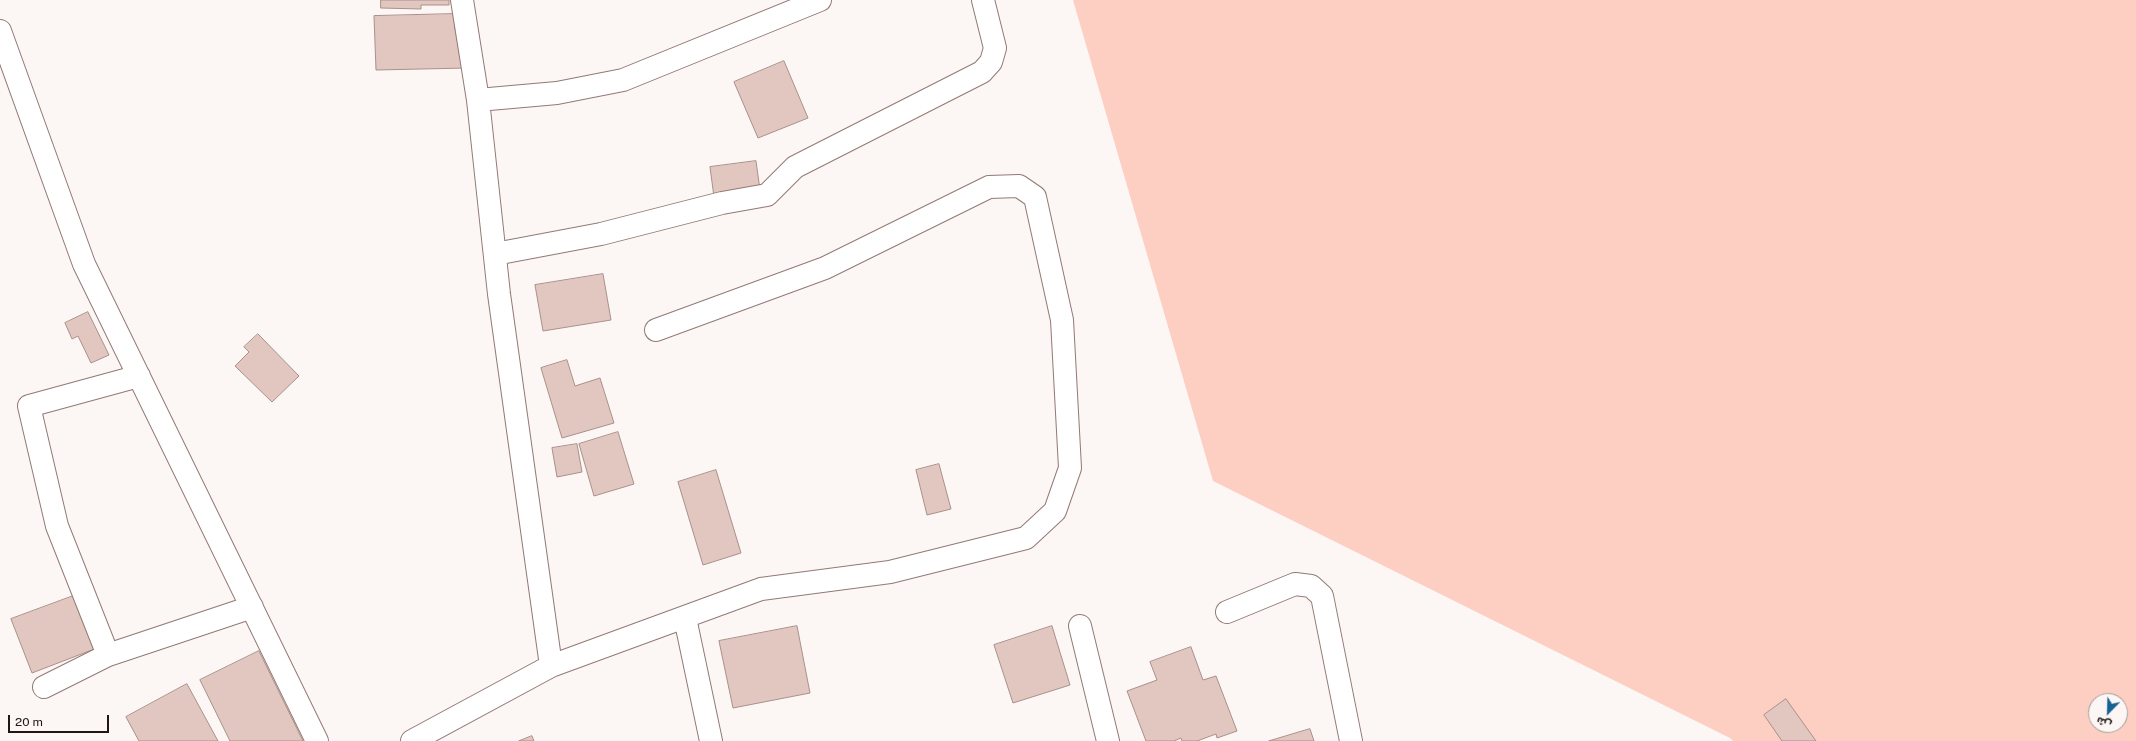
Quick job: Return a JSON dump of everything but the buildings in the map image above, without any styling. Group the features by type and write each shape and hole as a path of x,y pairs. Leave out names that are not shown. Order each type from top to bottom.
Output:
{"street":[{"path":"462,0 478,100 499,294 551,666"},
{"path":"478,100 557,93 623,80 820,0"},
{"path":"495,254 601,234 722,203 767,195 795,167 982,72 991,62 995,48 983,0"},
{"path":"0,31 84,264 317,741"},
{"path":"412,741 551,666 762,589 890,572 1026,538 1055,511 1070,468 1062,320 1035,197 1020,186 989,187 825,268 656,330"},
{"path":"108,655 57,526 29,406 138,376"},
{"path":"1227,612 1295,584 1311,586 1322,596 1351,741"},
{"path":"44,686 108,655 252,607"},
{"path":"685,618 712,741"},
{"path":"1080,626 1108,741"}],"shaded area":[{"path":"1073,0 2136,0 2136,741 1733,741 1730,738 1213,481"}]}
